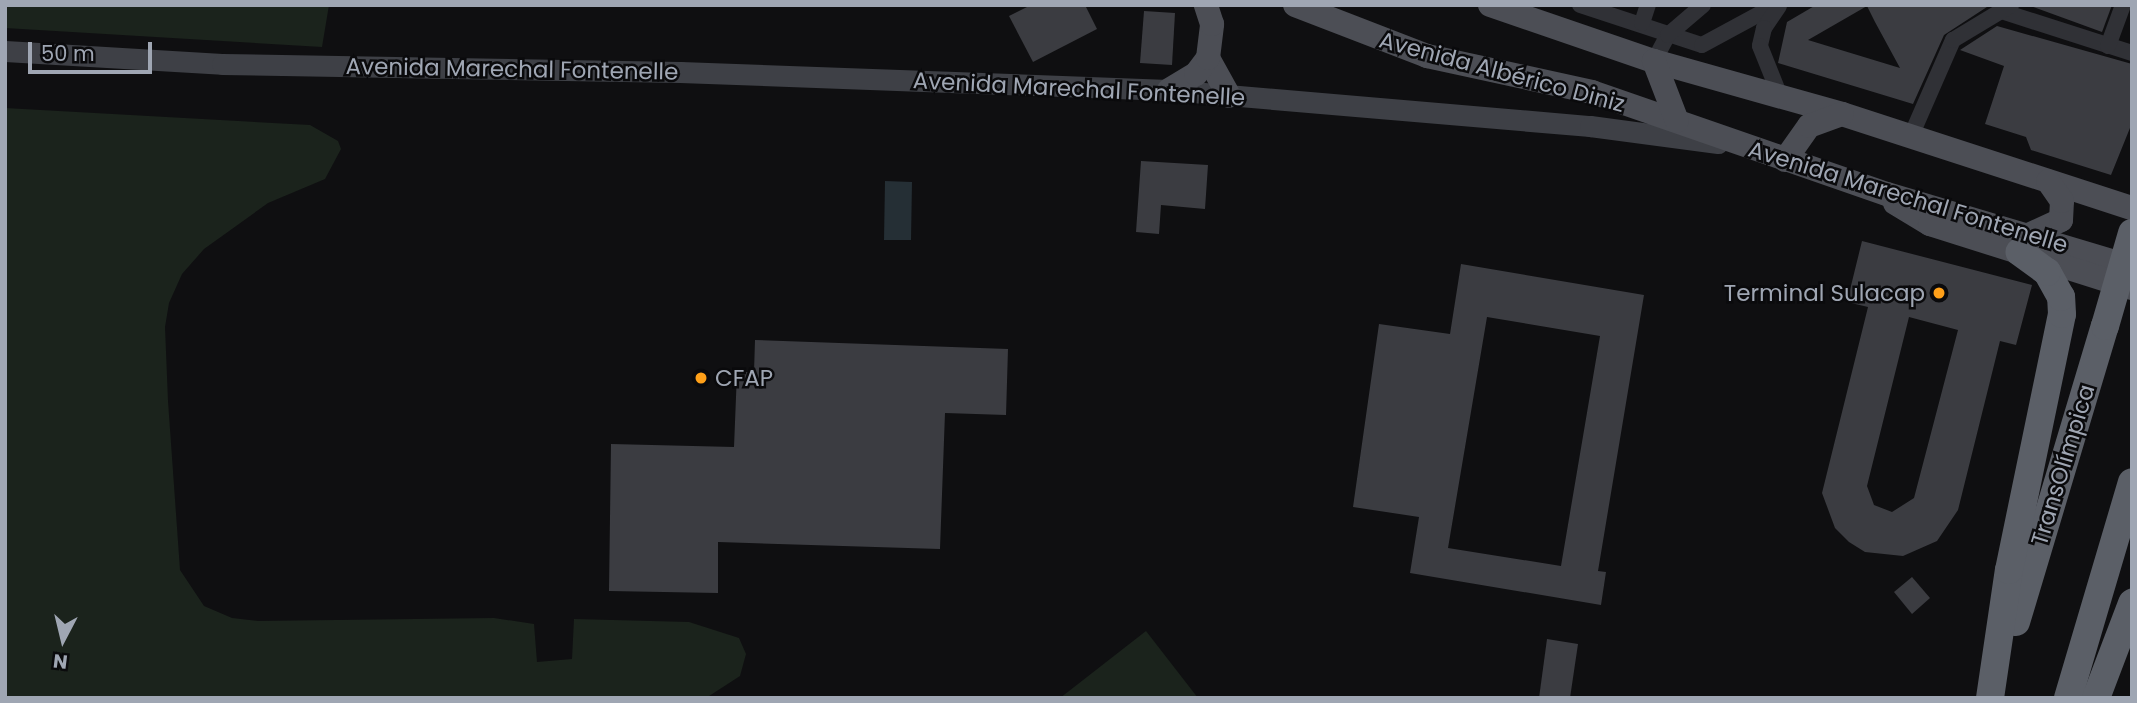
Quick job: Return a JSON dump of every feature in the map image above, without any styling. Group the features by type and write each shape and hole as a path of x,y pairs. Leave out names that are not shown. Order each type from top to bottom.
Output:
{"highway":[{"name":"TransOlímpica","path":"1992,698 2132,233"},
{"path":"1992,698 2009,570 2062,314 2061,297 2052,278 2039,264 2034,242"},
{"path":"2068,698 2132,482"},
{"path":"2096,698 2132,603"}],"main road":[{"path":"1169,90 1196,74 1208,58 1212,24 1206,5"},
{"name":"Avenida Albérico Diniz","path":"1296,5 1427,56 1565,85 1751,147"},
{"path":"1490,5 1513,9 1654,61 1842,114 2132,208"},
{"name":"Avenida Marechal Fontenelle","path":"5,51 222,64 680,72 1169,90 1590,126 1751,147 1887,194 1914,218 2034,242 2132,267"},
{"path":"1208,58 1229,96"},
{"path":"1654,61 1677,121"},
{"path":"1786,159 1809,126 1842,114"},
{"path":"2034,242 2060,220 2062,201 2048,181"},
{"path":"2034,242 2132,243"},
{"path":"2034,242 2132,288"}],"street":[{"path":"1580,5 1642,23 1668,35 1707,44 1778,5"},
{"path":"1642,23 1648,5"},
{"path":"1654,61 1668,35 1703,5"},
{"path":"1778,5 1764,29 1760,46 1780,96"},
{"path":"2108,46 2123,5"},
{"path":"1911,136 1949,46 1966,30 2006,8 2132,53"}],"shaded area":[{"path":"5,5 329,5 322,47 5,28"},
{"path":"5,108 310,125 338,141 341,149 325,179 268,203 204,249 182,274 169,303 165,327 168,401 180,570 204,606 232,618 258,621 494,618 534,624 537,662 572,659 574,619 689,622 739,638 746,654 740,676 706,698 5,698"},
{"path":"885,181 912,182 911,240 884,240"},
{"path":"1146,631 1198,698 1060,698"}],"building":[{"path":"1031,5 1085,5 1097,29 1033,62 1009,16"},
{"path":"1816,5 1990,5 1944,35 1913,104 1778,63 1787,22","holes":["1867,6 1900,68 1808,40"]},
{"path":"2028,5 2112,5 2102,32"},
{"path":"1144,11 1175,13 1172,65 1140,63"},
{"path":"1997,26 2132,64 2132,123 2111,175 2031,150 2026,137 1985,124 2004,66 1960,50"},
{"path":"1141,161 1208,165 1205,209 1161,205 1159,234 1136,232"},
{"path":"1862,241 2032,285 2016,345 2000,341 1958,510 1937,541 1903,556 1865,552 1849,542 1835,528 1822,493 1868,307 1847,302","holes":["1909,317 1958,330 1914,498 1892,512 1874,505 1867,486"]},
{"path":"1461,264 1644,295 1598,571 1606,572 1601,605 1410,573 1419,517 1353,507 1379,324 1450,334","holes":["1487,317 1600,336 1561,566 1448,548"]},
{"path":"755,340 1008,349 1006,415 945,413 940,549 718,542 718,593 609,591 611,444 734,447 737,372 754,372"},
{"path":"1912,577 1930,598 1912,614 1894,592"},
{"path":"1547,639 1578,644 1570,698 1539,698"}],"place":[{"name":"Terminal Sulacap","path":"1939,293"},
{"name":"CFAP","path":"701,378"}]}
